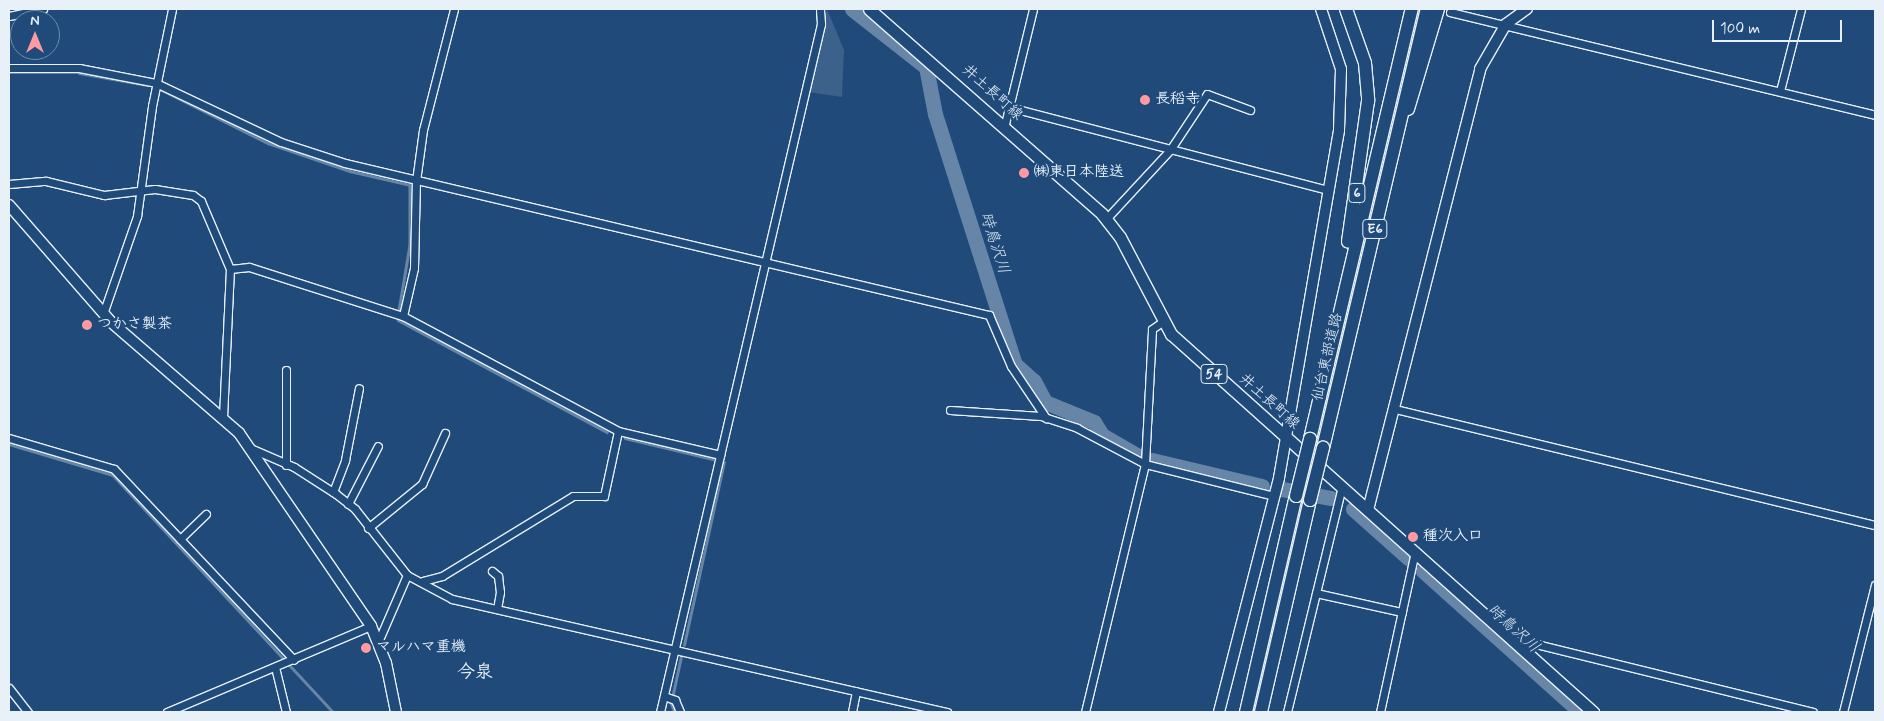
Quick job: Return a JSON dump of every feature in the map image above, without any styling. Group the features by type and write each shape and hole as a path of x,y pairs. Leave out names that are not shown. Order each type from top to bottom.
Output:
{"highway":[{"name":"6","path":"1324,380 1368,101 1364,56 1346,9"},
{"name":"仙台東部道路","path":"1246,712 1412,9"},
{"name":"仙台東部道路","path":"1261,712 1398,127 1428,9"},
{"path":"1398,127 1416,93 1444,10"}],"main road":[{"name":"井土長町線","path":"869,9 1005,124 1106,219 1120,237 1162,322 1285,437 1593,712"}],"street":[{"path":"9,16 43,9"},
{"path":"104,311 130,241 142,192 156,83 172,9"},
{"path":"403,316 414,268 416,181 423,130 454,9"},
{"path":"660,712 821,24 820,9"},
{"path":"1005,124 1033,9"},
{"path":"1219,712 1274,496 1328,190 1342,98 1336,42 1321,9"},
{"path":"1368,510 1480,69 1506,24 1527,9"},
{"path":"1780,91 1801,9"},
{"path":"1444,10 1875,115"},
{"path":"9,68 79,68 156,83 281,142 416,181 766,261 989,315 1011,366 1046,418"},
{"path":"1106,219 1170,150 1206,94 1250,110"},
{"path":"1009,107 1328,190"},
{"path":"9,184 46,182 104,195 142,192 183,193 201,201 230,268 224,417"},
{"path":"9,205 136,345 224,417 250,448 371,626 378,642 396,712"},
{"path":"230,268 249,267 294,279 403,316 618,431 720,455"},
{"path":"1085,712 1144,464 1152,330 1162,322"},
{"path":"286,370 286,465"},
{"path":"333,492 345,460 359,388"},
{"path":"1395,409 1875,525"},
{"path":"950,410 996,410 1046,418 1077,428 1144,464 1274,496"},
{"path":"423,581 442,576 573,496 604,496 618,431"},
{"path":"368,528 422,484 445,433"},
{"path":"9,438 114,469 292,660"},
{"path":"348,504 378,446"},
{"path":"250,448 286,465 333,492 348,504 408,575 423,581 452,599 947,712"},
{"path":"1287,712 1342,488"},
{"path":"180,539 206,514"},
{"path":"1380,712 1415,552"},
{"path":"492,571 498,576 500,592 497,608"},
{"path":"378,642 408,575"},
{"path":"1843,712 1875,585"},
{"path":"1316,593 1402,612"},
{"path":"167,712 371,626"},
{"path":"1525,651 1536,644 1813,712"},
{"path":"279,666 286,712"},
{"path":"9,688 28,712"},
{"path":"852,712 856,691"},
{"path":"664,696 675,700 680,712"}],"shaded area":[{"path":"827,9 844,50 842,97 809,92"}],"waterway":[{"name":"時鳥沢川","path":"852,9 926,67 935,114 1015,364 1034,381 1045,402 1094,422 1102,435 1142,458"},
{"path":"9,73 79,73 147,85"},
{"path":"162,90 268,143 350,171 410,185 410,245 399,311"},
{"path":"398,320 607,432"},
{"path":"625,438 713,459"},
{"path":"9,444 113,475 333,712"},
{"name":"時鳥沢川","path":"1152,460 1262,486"},
{"path":"684,645 724,462"},
{"name":"時鳥沢川","path":"1282,489 1331,498"},
{"name":"時鳥沢川","path":"1353,509 1408,558"},
{"name":"時鳥沢川","path":"1423,571 1580,712"},
{"path":"673,694 681,657"},
{"path":"671,703 675,712"}],"place":[{"name":"長稻寺","path":"1145,100"},
{"name":"㈱東日本陸送","path":"1024,173"},
{"name":"つかさ製茶","path":"87,325"},
{"name":"種次入口","path":"1413,537"},
{"name":"マルハマ重機","path":"366,648"}],"district":[{"name":"今泉","path":"475,672"}]}
